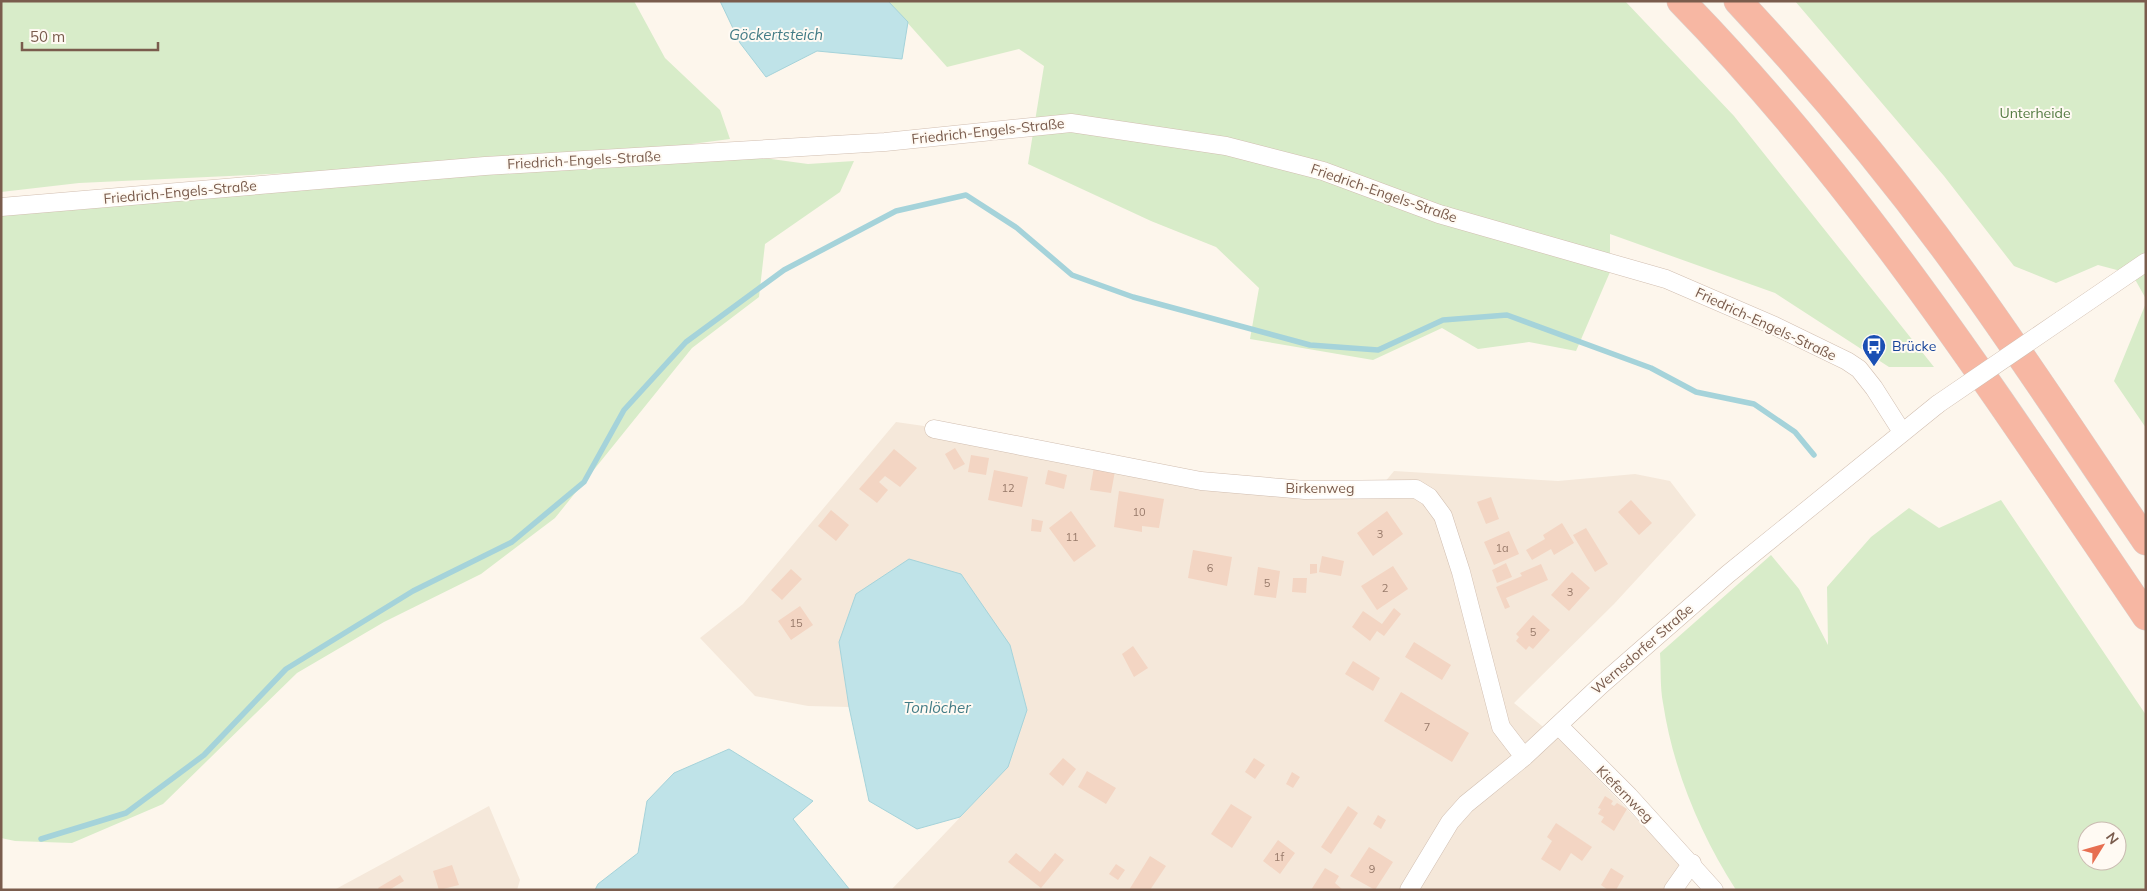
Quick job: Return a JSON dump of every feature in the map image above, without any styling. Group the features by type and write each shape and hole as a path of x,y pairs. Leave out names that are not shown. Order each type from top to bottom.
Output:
{"highway":[{"path":"1681,1 1804,137 1930,299 2146,616"},
{"path":"1738,1 1833,107 1907,199 1965,276 2146,541"}],"street":[{"name":"Friedrich-Engels-Straße","path":"1,208 485,166 884,142 1070,122 1226,146 1323,171 1439,214 1666,278 1775,326 1847,361 1859,370 1874,388 1902,432"},
{"name":"Wernsdorfer Straße","path":"1409,890 1450,822 1466,804 1524,757 1728,574 1870,461 1902,432 1938,404 2146,262"},
{"name":"Birkenweg","path":"934,429 1201,481 1304,490 1416,489 1429,497 1443,516 1461,572 1501,727 1524,757"},
{"name":"Kiefernweg","path":"1558,725 1629,796 1692,863 1714,890"},
{"path":"1673,890 1692,863"}],"shaded area":[{"path":"896,422 945,429 1141,474 1380,488 1394,471 1558,481 1635,474 1670,481 1696,515 1614,604 1514,703 1564,744 1692,876 1682,890 891,890 1008,767 981,607 961,574 839,642 849,707 808,706 755,696 700,638 743,604"},
{"path":"489,806 520,880 517,890 334,890"}],"green space":[{"path":"1,1 634,1 665,58 720,110 730,139 569,160 79,183 1,192"},
{"path":"888,1 1625,1 1734,116 1934,367 1889,367 1775,293 1610,234 1610,272 1576,351 1529,342 1478,349 1442,328 1373,360 1250,339 1259,288 1216,247 1151,221 1028,164 1044,66 1019,49 947,67"},
{"name":"Unterheide","path":"1795,1 2146,1 2146,299 2132,274 2098,265 2056,283 2014,266 1944,176"},
{"path":"734,154 808,164 854,161 840,192 765,244 759,297 692,348 555,518 481,574 384,622 297,673 163,804 72,843 15,841 1,838 1,209"},
{"path":"2146,303 2146,428 2114,381"},
{"path":"2001,500 2146,715 2146,890 1736,890 1700,824 1681,776 1662,697 1660,653 1771,555 1799,589 1828,645 1827,587 1871,537 1909,508 1939,528"}],"water":[{"name":"Göckertsteich","path":"720,1 888,1 908,22 902,59 817,51 766,77 740,43"},
{"name":"Tonlöcher","path":"909,559 961,574 1010,645 1027,710 1008,767 960,817 917,829 869,801 849,707 839,642 856,594"},
{"path":"729,749 813,801 793,819 850,890 595,890 598,884 638,853 647,801 674,773"}],"building":[{"path":"955,448 965,464 954,470 945,454"},
{"path":"894,449 917,468 900,487 885,476 879,482 888,490 877,503 859,489"},
{"path":"971,455 989,458 986,475 968,472"},
{"path":"1094,467 1115,471 1111,493 1090,490"},
{"path":"994,470 1028,477 1022,507 988,500"},
{"path":"1048,470 1067,475 1064,489 1045,484"},
{"path":"1119,491 1164,499 1159,528 1142,526 1142,532 1114,527"},
{"path":"1491,497 1499,519 1486,524 1477,502"},
{"path":"1631,500 1652,523 1639,535 1618,512"},
{"path":"831,510 849,525 836,541 818,526"},
{"path":"1071,511 1096,546 1074,562 1049,528"},
{"path":"1387,511 1403,534 1373,556 1357,533"},
{"path":"1032,519 1043,521 1041,532 1031,531"},
{"path":"1562,523 1574,543 1554,555 1551,549 1532,560 1526,550 1545,539 1543,535"},
{"path":"1586,528 1608,564 1595,572 1573,535"},
{"path":"1509,531 1519,554 1494,565 1484,542"},
{"path":"1193,550 1232,557 1227,586 1188,578"},
{"path":"1322,556 1344,561 1341,576 1319,572"},
{"path":"1506,563 1512,577 1497,583 1492,570"},
{"path":"1310,564 1317,564 1317,573 1310,574"},
{"path":"1541,564 1548,580 1506,598 1510,607 1505,609 1496,587 1522,576 1520,573"},
{"path":"1393,566 1408,589 1377,610 1361,586"},
{"path":"1258,567 1280,571 1276,598 1254,595"},
{"path":"791,569 802,579 782,600 771,590"},
{"path":"1572,572 1590,588 1569,611 1551,595"},
{"path":"1293,578 1307,578 1306,593 1292,592"},
{"path":"800,606 813,625 791,640 778,621"},
{"path":"1394,608 1401,614 1384,636 1377,631 1370,641 1352,627 1363,611 1382,624"},
{"path":"1533,615 1550,630 1533,649 1529,646 1526,650 1516,641 1519,637 1516,634"},
{"path":"1414,642 1451,665 1442,680 1405,657"},
{"path":"1133,646 1148,668 1134,677 1122,654"},
{"path":"1353,661 1380,678 1373,691 1345,674"},
{"path":"1401,692 1469,733 1452,762 1384,721"},
{"path":"1063,758 1076,769 1063,786 1049,774"},
{"path":"1254,758 1265,765 1255,779 1245,772"},
{"path":"1087,771 1116,788 1106,804 1078,787"},
{"path":"1292,772 1300,777 1293,788 1286,784"},
{"path":"1605,796 1613,801 1611,804 1614,806 1617,803 1627,809 1614,831 1601,822 1604,817 1598,814 1601,809 1598,808"},
{"path":"1231,804 1252,817 1232,848 1211,834"},
{"path":"1348,806 1358,813 1331,854 1321,847"},
{"path":"1378,815 1386,820 1381,829 1373,824"},
{"path":"1556,823 1592,847 1582,861 1571,853 1560,871 1541,859 1552,841 1547,837"},
{"path":"1278,840 1295,853 1280,874 1263,861"},
{"path":"1369,847 1393,862 1375,890 1350,876"},
{"path":"1016,853 1040,872 1055,853 1064,860 1041,888 1008,862"},
{"path":"1150,856 1166,866 1150,890 1129,890"},
{"path":"1116,864 1125,870 1118,880 1109,874"},
{"path":"452,865 459,885 439,890 433,871"},
{"path":"1325,868 1339,876 1335,883 1343,890 1311,890"},
{"path":"1611,868 1624,876 1616,890 1608,890 1601,885"},
{"path":"400,875 404,881 389,890 379,890 378,888"}],"waterway":[{"path":"41,839 126,813 204,755 286,669 413,591 512,542 584,482 624,410 686,342 784,270 896,211 966,195 1017,228 1072,275 1133,297 1310,345 1378,350 1443,320 1507,315 1651,368 1696,392 1754,404 1795,432 1814,455"}],"place":[{"name":"Brücke","path":"1874,367"}]}
